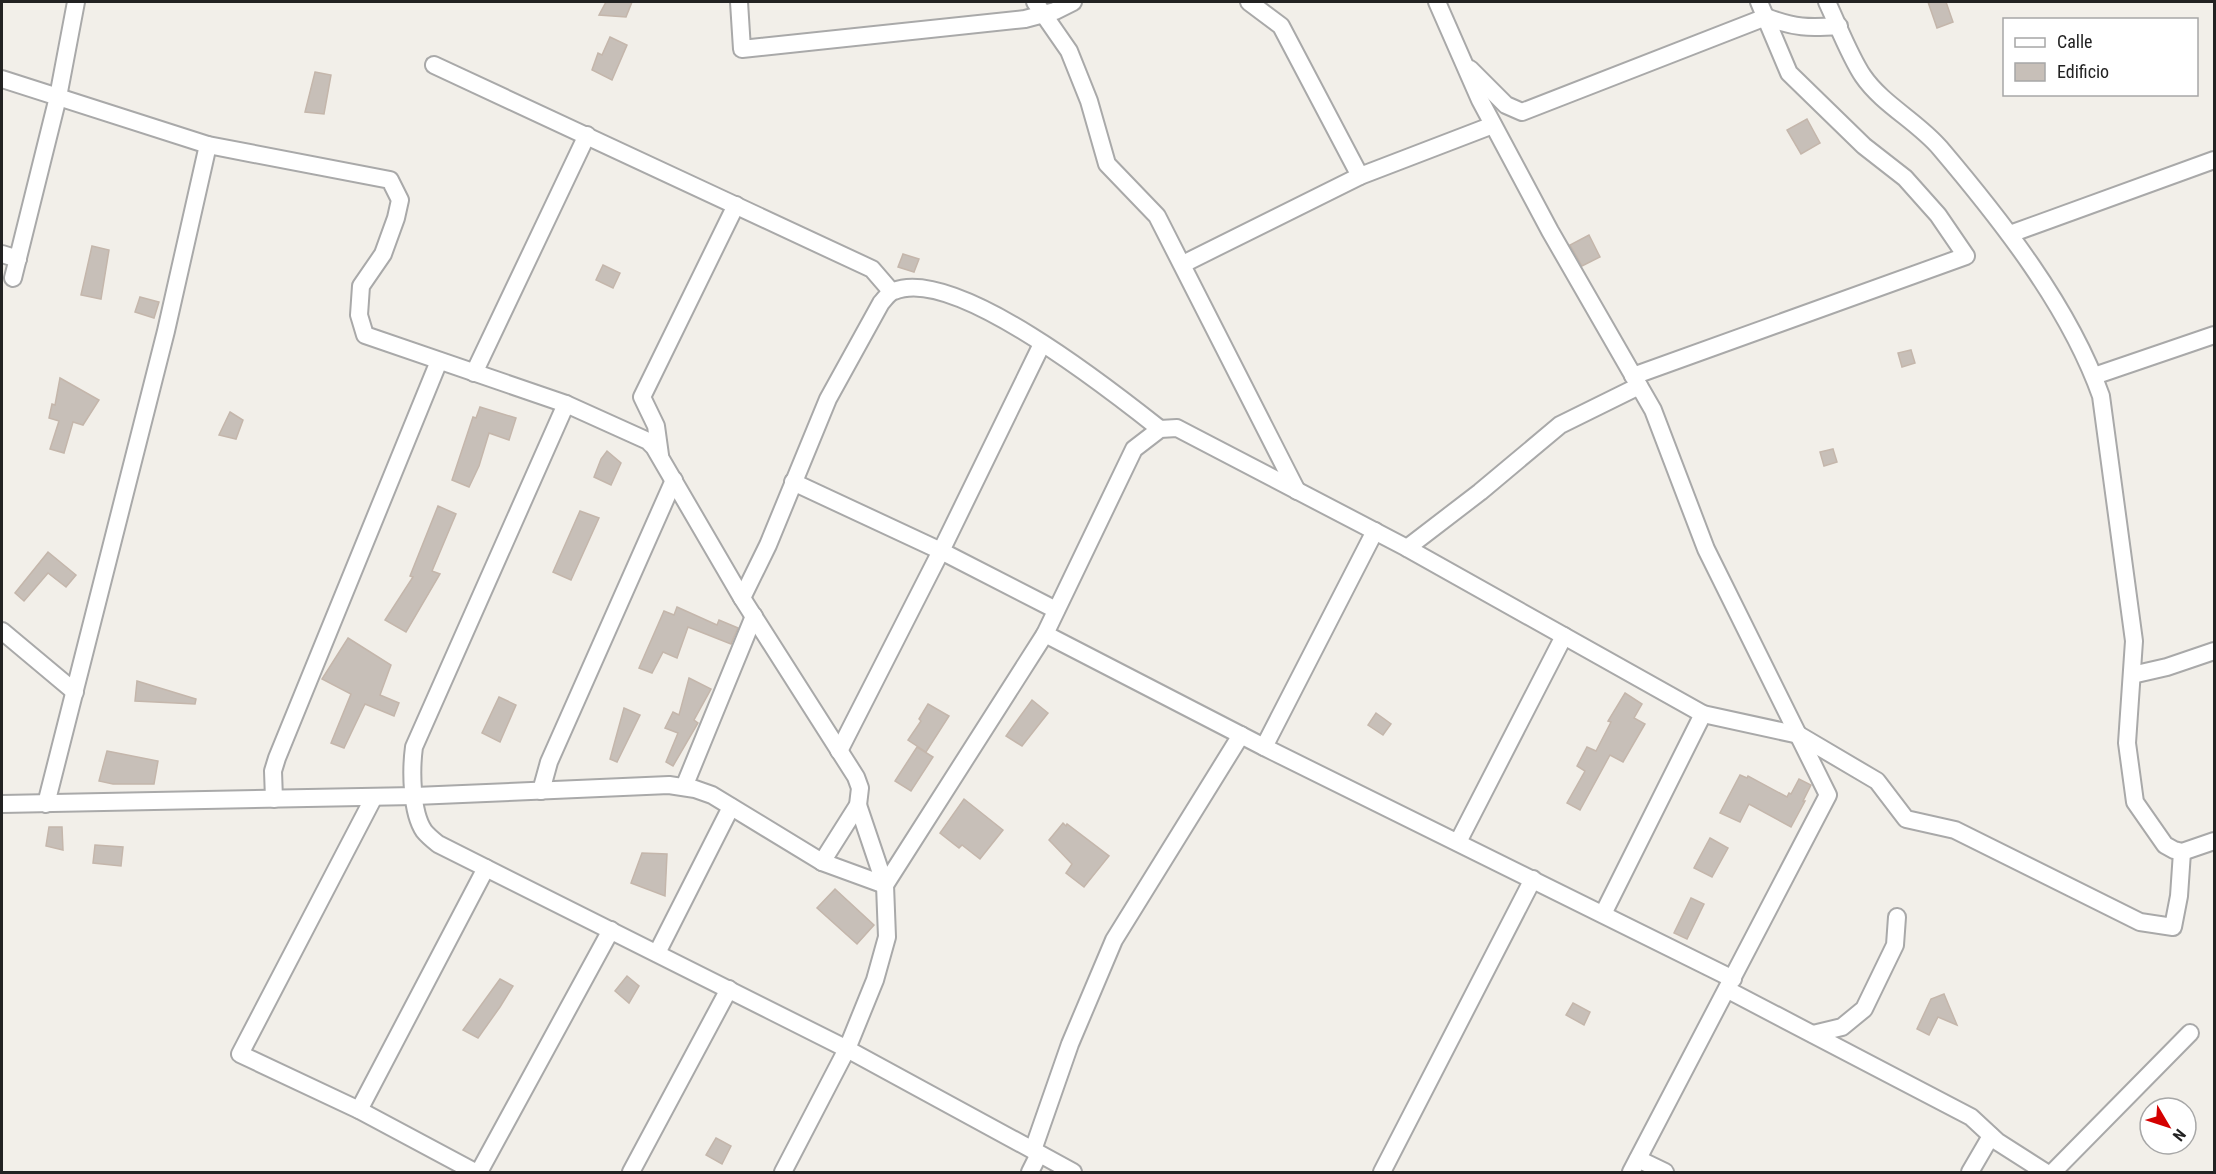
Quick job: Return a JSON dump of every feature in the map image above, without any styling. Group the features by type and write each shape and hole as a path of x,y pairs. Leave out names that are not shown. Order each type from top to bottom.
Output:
{"street":[{"path":"13,278 10,257 58,97 76,2"},
{"path":"739,2 742,49 1025,19 1040,8 1055,11 1072,2"},
{"path":"1249,2 1281,26 1360,176"},
{"path":"1437,2 1493,125 1550,231 1653,410 1706,549 1828,795 1635,1166 1665,1173"},
{"path":"1407,548 1480,492 1560,425 1636,381 1966,256 1938,215 1905,178 1864,146 1789,73 1759,2"},
{"path":"1827,2 1862,75 1938,145 2010,234 2049,293 2094,376 2101,396 2134,641 2127,743 2135,801 2165,844 2182,852 2214,841"},
{"path":"1040,8 1069,51 1089,101 1107,164 1157,216 1298,491"},
{"path":"1464,63 1506,105 1522,112 1766,17 1806,28 1839,26"},
{"path":"434,65 873,269 891,291"},
{"path":"2,79 208,145 390,180 400,200 383,254 361,286 359,315 365,335 566,404 648,441 660,457 742,598 856,777 860,788 858,805 885,885 887,937 875,980 847,1049 783,1173"},
{"path":"1183,264 1360,176 1493,125"},
{"path":"474,373 587,135"},
{"path":"46,804 166,332 208,145"},
{"path":"2010,234 2214,160"},
{"path":"660,457 656,426 642,397 736,205"},
{"path":"742,598 768,545 828,399 881,303 891,291 904,288 949,294 982,307 1103,384 1160,429"},
{"path":"2094,376 2214,335"},
{"path":"839,751 941,551 1042,344"},
{"path":"274,799 273,771 277,758 439,361"},
{"path":"566,404 414,747 411,768 418,820 430,838 438,844 847,1049 1073,1173"},
{"path":"885,885 1045,634 1134,448 1160,429 1177,428 1407,548 1703,714 1799,735 1877,781 1906,819 1955,830 2140,922 2173,927 2179,896 2182,852"},
{"path":"541,791 549,762 674,480"},
{"path":"793,482 941,551 1056,610"},
{"path":"1264,747 1375,531"},
{"path":"684,787 754,616"},
{"path":"2,631 75,692"},
{"path":"1045,634 1264,747 1603,914 1730,984 1813,1034 1971,1117 1991,1137 2044,1173"},
{"path":"1458,842 1564,636"},
{"path":"2132,675 2167,667 2214,651"},
{"path":"1603,914 1703,714"},
{"path":"1030,1173 1070,1044 1114,940 1241,735"},
{"path":"2,804 415,796 669,785 712,795 822,862 885,885"},
{"path":"374,797 240,1054 359,1110 477,1173 611,930"},
{"path":"822,862 858,805"},
{"path":"657,953 732,807"},
{"path":"359,1110 486,868"},
{"path":"1382,1173 1533,879"},
{"path":"1813,1034 1842,1027 1864,1009 1895,945 1897,917"},
{"path":"631,1173 729,989"},
{"path":"2053,1173 2190,1033"},
{"path":"1970,1173 1991,1137"}],"building":[{"path":"606,2 632,2 626,17 599,15"},
{"path":"1928,2 1946,2 1953,22 1937,28"},
{"path":"610,37 627,45 612,80 592,70 598,53 602,55"},
{"path":"315,72 331,75 324,114 305,112"},
{"path":"1807,119 1820,143 1801,154 1787,130"},
{"path":"1589,235 1600,257 1582,266 1570,245"},
{"path":"92,246 109,250 101,299 81,295"},
{"path":"903,254 919,259 914,272 898,267"},
{"path":"603,265 620,273 613,288 596,280"},
{"path":"140,297 159,302 154,318 135,312"},
{"path":"1911,350 1915,363 1902,367 1898,353"},
{"path":"60,378 99,400 83,425 73,422 64,453 50,449 59,421 49,418 52,404 55,405"},
{"path":"480,407 516,418 509,440 489,433 479,466 469,487 452,480 473,417 476,418"},
{"path":"230,412 243,420 236,439 219,435"},
{"path":"1833,449 1837,462 1824,466 1820,452"},
{"path":"607,451 621,463 611,485 594,477"},
{"path":"438,506 456,514 432,571 440,574 406,632 385,620 413,577 410,576"},
{"path":"580,511 599,518 571,580 553,572"},
{"path":"48,552 76,575 66,587 48,573 24,601 15,593"},
{"path":"677,607 717,625 719,620 738,628 731,644 688,627 677,658 663,652 652,673 639,668 664,611 674,615"},
{"path":"348,638 391,665 380,695 399,703 394,716 365,704 344,748 331,743 351,694 322,679"},
{"path":"689,678 711,689 694,720 698,723 673,766 666,762 678,733 665,728 673,712 679,715"},
{"path":"137,681 196,699 195,704 135,701"},
{"path":"1625,693 1642,704 1634,718 1645,724 1623,762 1610,755 1580,810 1567,803 1585,771 1577,766 1587,747 1596,751 1611,722 1608,721"},
{"path":"499,697 516,705 500,742 482,733"},
{"path":"1032,700 1048,713 1022,746 1006,736"},
{"path":"928,704 949,716 926,752 908,740 921,721 919,719"},
{"path":"624,708 640,715 617,762 610,759"},
{"path":"1376,713 1391,724 1383,735 1368,725"},
{"path":"917,747 933,757 911,791 895,781"},
{"path":"107,751 158,761 154,784 113,784 99,781"},
{"path":"1740,775 1747,778 1748,776 1787,797 1799,779 1811,785 1791,827 1749,804 1740,822 1720,813"},
{"path":"964,799 1003,830 980,859 962,845 959,848 940,833"},
{"path":"1063,823 1109,856 1084,887 1066,873 1072,864 1049,840"},
{"path":"49,827 62,827 63,850 46,846"},
{"path":"1710,838 1728,848 1712,877 1694,868"},
{"path":"95,845 123,847 121,866 93,863"},
{"path":"642,853 667,854 665,896 631,883"},
{"path":"835,889 874,925 857,944 817,908"},
{"path":"1691,898 1704,904 1687,939 1674,933"},
{"path":"627,976 639,986 629,1003 615,991"},
{"path":"500,979 513,986 478,1038 463,1030"},
{"path":"1944,994 1957,1025 1938,1017 1929,1035 1917,1029 1931,999"},
{"path":"1573,1003 1590,1012 1584,1025 1566,1015"},
{"path":"716,1138 731,1146 722,1164 706,1155"}]}
